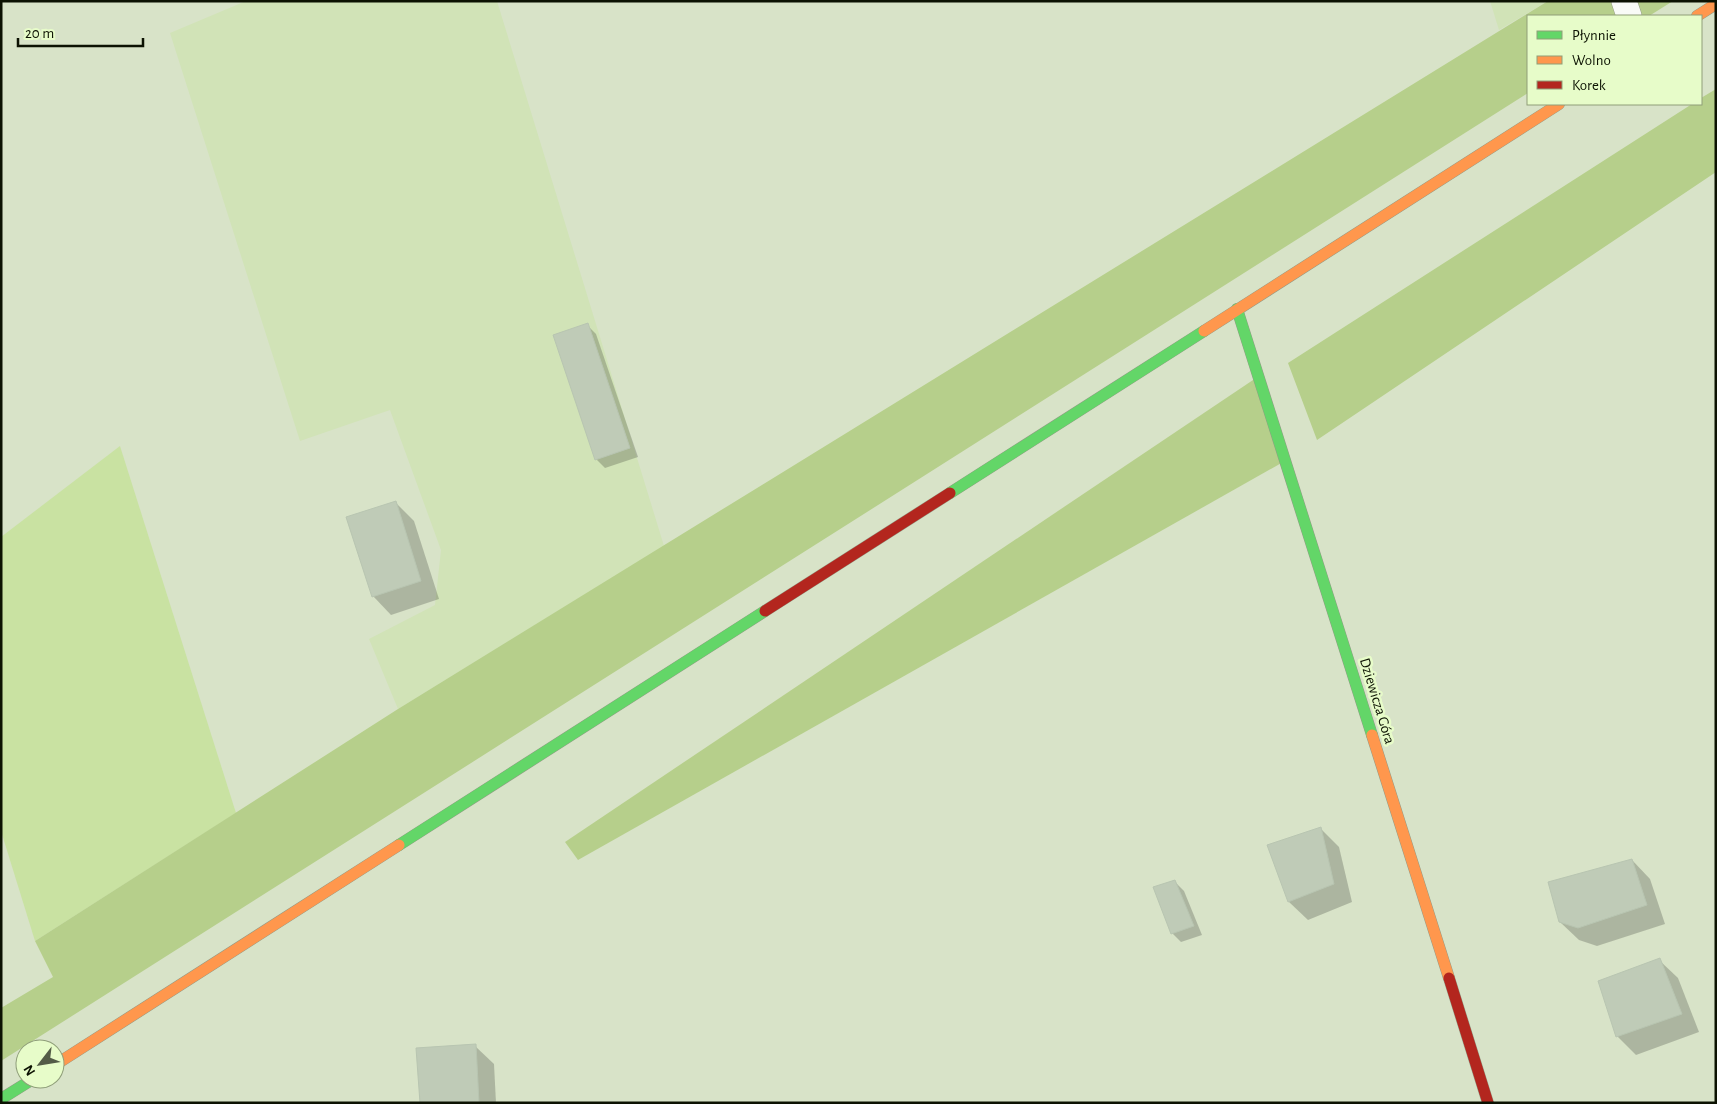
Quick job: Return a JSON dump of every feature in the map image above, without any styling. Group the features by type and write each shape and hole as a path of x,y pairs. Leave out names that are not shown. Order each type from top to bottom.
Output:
{"main road":[{"path":"1699,15 1716,4"},
{"path":"65,1059 1557,105"},
{"name":"Dziewicza Góra","path":"1237,309 1488,1103"},
{"path":"1,1099 17,1089"}],"lane":[{"path":"1624,1 1629,15"}],"shaded area":[{"path":"246,1 497,1 664,546 398,709 369,639 435,605 441,550 390,410 300,441 170,33"},
{"path":"1490,1 1548,1 1499,30"},
{"path":"1548,1 1673,1 1651,15 1527,15 1527,94 36,1039 15,1039 15,1052 1,1061 1,1008 53,977 35,941 398,709"},
{"path":"1716,89 1716,172 1317,440 1288,363 1690,105 1702,105 1702,97"},
{"path":"1259,376 1285,461 578,860 565,842"},
{"path":"120,446 236,813 35,941 1,831 1,537"}],"building":[{"path":"588,323 630,448 595,460 553,335"},
{"path":"396,501 421,581 372,597 346,517"},
{"path":"1321,827 1334,884 1288,902 1267,845"},
{"path":"1632,859 1647,905 1578,928 1559,922 1548,882"},
{"path":"1175,880 1194,926 1171,934 1153,887"},
{"path":"1660,958 1682,1014 1616,1037 1598,981"},
{"path":"476,1044 479,1103 420,1103 416,1048"}],"traffic: fast":[{"path":"1237,309 1372,735"},
{"path":"950,493 1204,331"},
{"path":"399,845 765,611"},
{"path":"1,1099 17,1089"}],"traffic: slow":[{"path":"1699,15 1716,4"},
{"path":"1204,331 1557,105"},
{"path":"1372,735 1449,978"},
{"path":"65,1059 399,845"}],"traffic: jam":[{"path":"765,611 950,493"},
{"path":"1449,978 1488,1103"}]}
